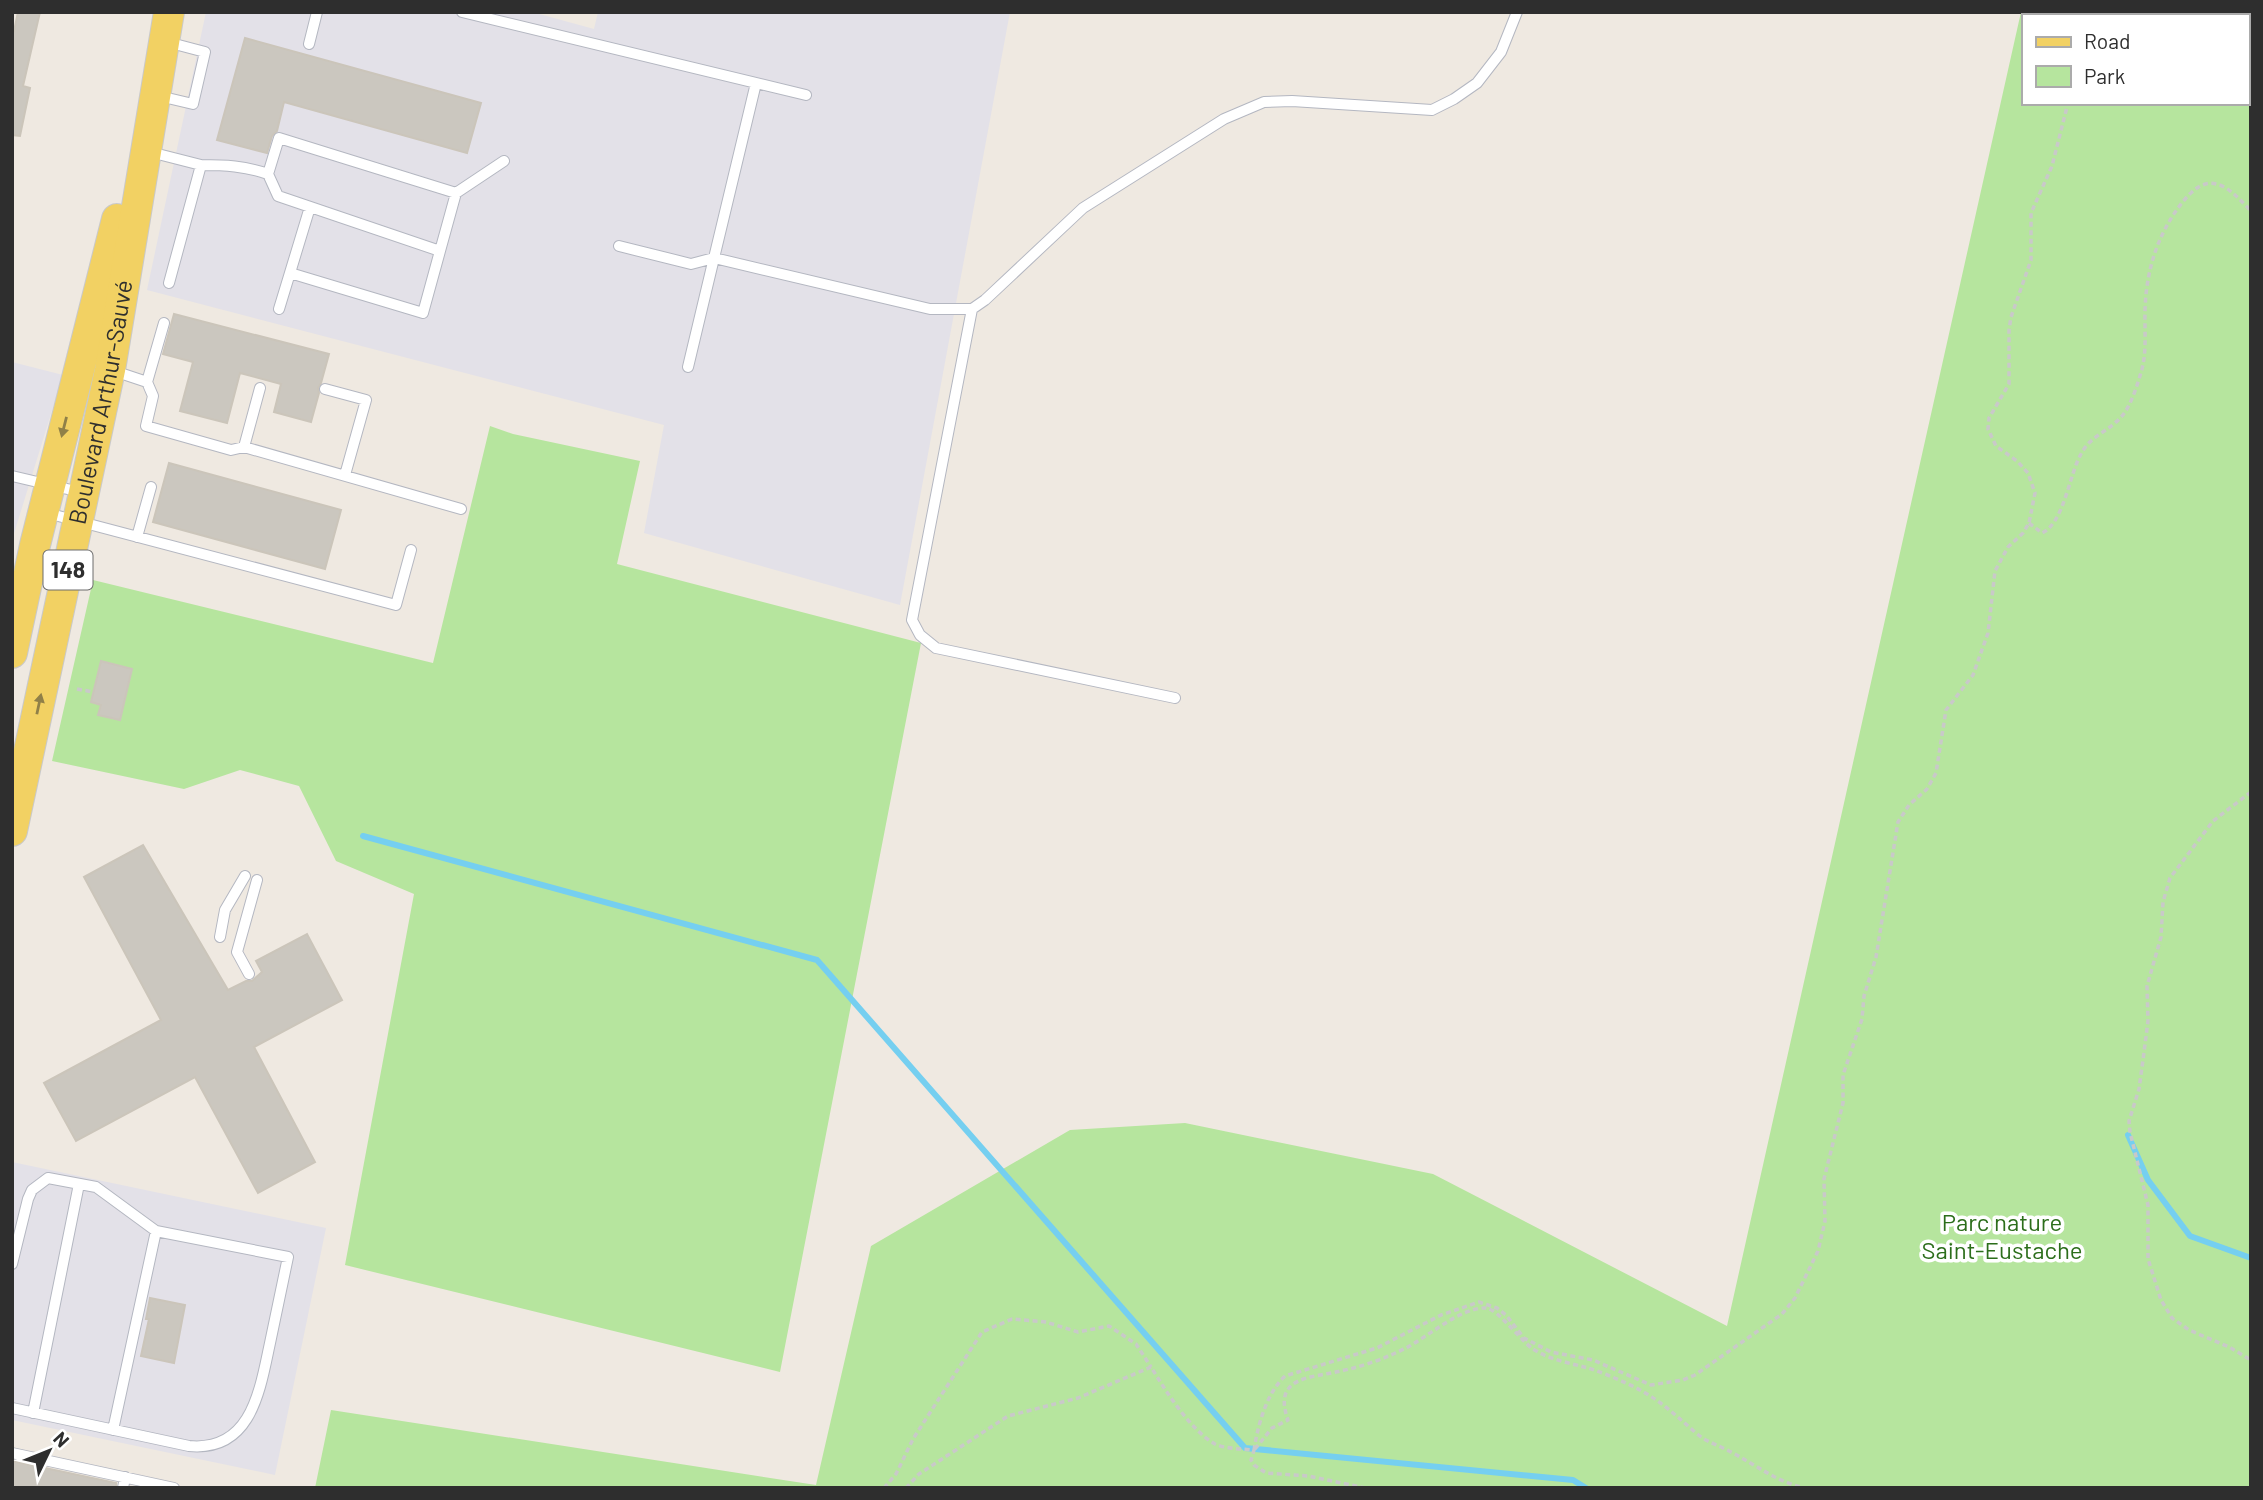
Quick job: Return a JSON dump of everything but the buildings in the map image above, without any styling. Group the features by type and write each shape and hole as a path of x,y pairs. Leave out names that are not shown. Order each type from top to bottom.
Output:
{"main road":[{"name":"Boulevard Arthur-Sauvé","path":"12,831 84,493 95,365 169,12"},
{"name":"Boulevard Arthur-Sauvé","path":"14,634 46,498 95,365"}],"lane":[{"path":"309,44 317,12"},
{"path":"462,12 806,95"},
{"path":"619,246 691,264 714,258 930,309 972,309 1083,208 1224,119 1265,102 1292,101 1432,110 1454,100 1477,83 1501,52 1517,12"},
{"path":"152,94 193,104 205,52 161,49"},
{"path":"688,367 756,83"},
{"path":"440,251 278,196 268,174 279,138 456,193"},
{"path":"140,149 201,165 231,164 268,174"},
{"path":"290,273 423,313 456,193 504,161"},
{"path":"169,284 201,165"},
{"path":"279,309 310,207"},
{"path":"972,309 912,620 920,635 936,648 1175,698"},
{"path":"164,323 147,382 153,397 146,426 231,450 244,447 461,509"},
{"path":"95,365 147,382"},
{"path":"244,447 260,388"},
{"path":"325,389 366,400 345,475"},
{"path":"12,476 78,522 396,605 411,550"},
{"path":"137,537 151,487"},
{"path":"46,498 84,493"},
{"path":"220,937 225,910 245,876"},
{"path":"249,974 237,952 257,880"},
{"path":"12,1264 28,1199 32,1190 48,1178 96,1187 156,1231 288,1257 256,1403 238,1430 227,1439 202,1447 12,1408"},
{"path":"33,1413 79,1184"},
{"path":"113,1430 156,1231"},
{"path":"12,1453 124,1482 174,1488"}],"path":[{"path":"1365,1488 1308,1476 1266,1473 1254,1465 1251,1460 1269,1397 1275,1385 1285,1376 1377,1348 1441,1315 1479,1302 1497,1308 1524,1338 1551,1352 1593,1360 1651,1385 1683,1380 1695,1375 1773,1322 1801,1287 1823,1238 1824,1179 1843,1103 1843,1075 1862,1019 1864,996 1876,957 1898,822 1909,805 1927,789 1936,773 1946,710 1973,675 1987,634 1995,570 2008,547 2029,523 2035,493 2028,473 2024,466 1996,446 1988,429 1989,418 2009,384 2011,317 2031,260 2031,213 2052,166 2067,105"},
{"path":"2029,523 2042,533 2049,530 2059,512 2080,454 2092,439 2118,421 2127,408 2145,355 2145,311 2153,257 2158,240 2176,211 2189,195 2208,183 2217,183 2228,189 2251,211"},
{"path":"77,689 93,692"},
{"path":"2251,792 2213,821 2170,878 2163,902 2161,937 2147,986 2148,1021 2143,1060 2139,1089 2129,1121 2148,1205 2147,1259 2161,1300 2172,1318 2189,1331 2229,1347 2251,1360"},
{"path":"1254,1450 1272,1428 1288,1420 1284,1410 1286,1395 1296,1381 1345,1370 1391,1355 1460,1316 1484,1308 1498,1312 1517,1336 1541,1353 1629,1384 1667,1406 1703,1438 1775,1478 1805,1488"},
{"path":"884,1488 896,1474 913,1439 982,1332 1012,1319 1046,1322 1078,1332 1109,1326 1136,1344 1170,1398 1193,1424 1216,1444 1254,1450"},
{"path":"906,1488 919,1474 1008,1416 1077,1398 1152,1367"}],"shaded area":[{"path":"206,12 532,12 594,29 598,12 1010,12 900,605 644,533 664,425 147,290"},
{"path":"12,362 63,375 12,540"},
{"path":"12,1162 326,1228 275,1475 12,1420"}],"green space":[{"name":"Parc nature Saint-Eustache","path":"2021,12 2251,12 2251,1488 315,1488 331,1410 816,1485 871,1246 1070,1130 1185,1123 1433,1174 1727,1326"},
{"path":"490,426 513,434 640,461 617,564 921,643 780,1372 345,1265 414,894 336,861 299,786 240,770 184,789 52,761 93,580 433,663"}],"waterway":[{"path":"363,836 817,960 1245,1448 1573,1480 1586,1488"},
{"path":"2128,1135 2148,1180 2190,1236 2251,1258"}]}
